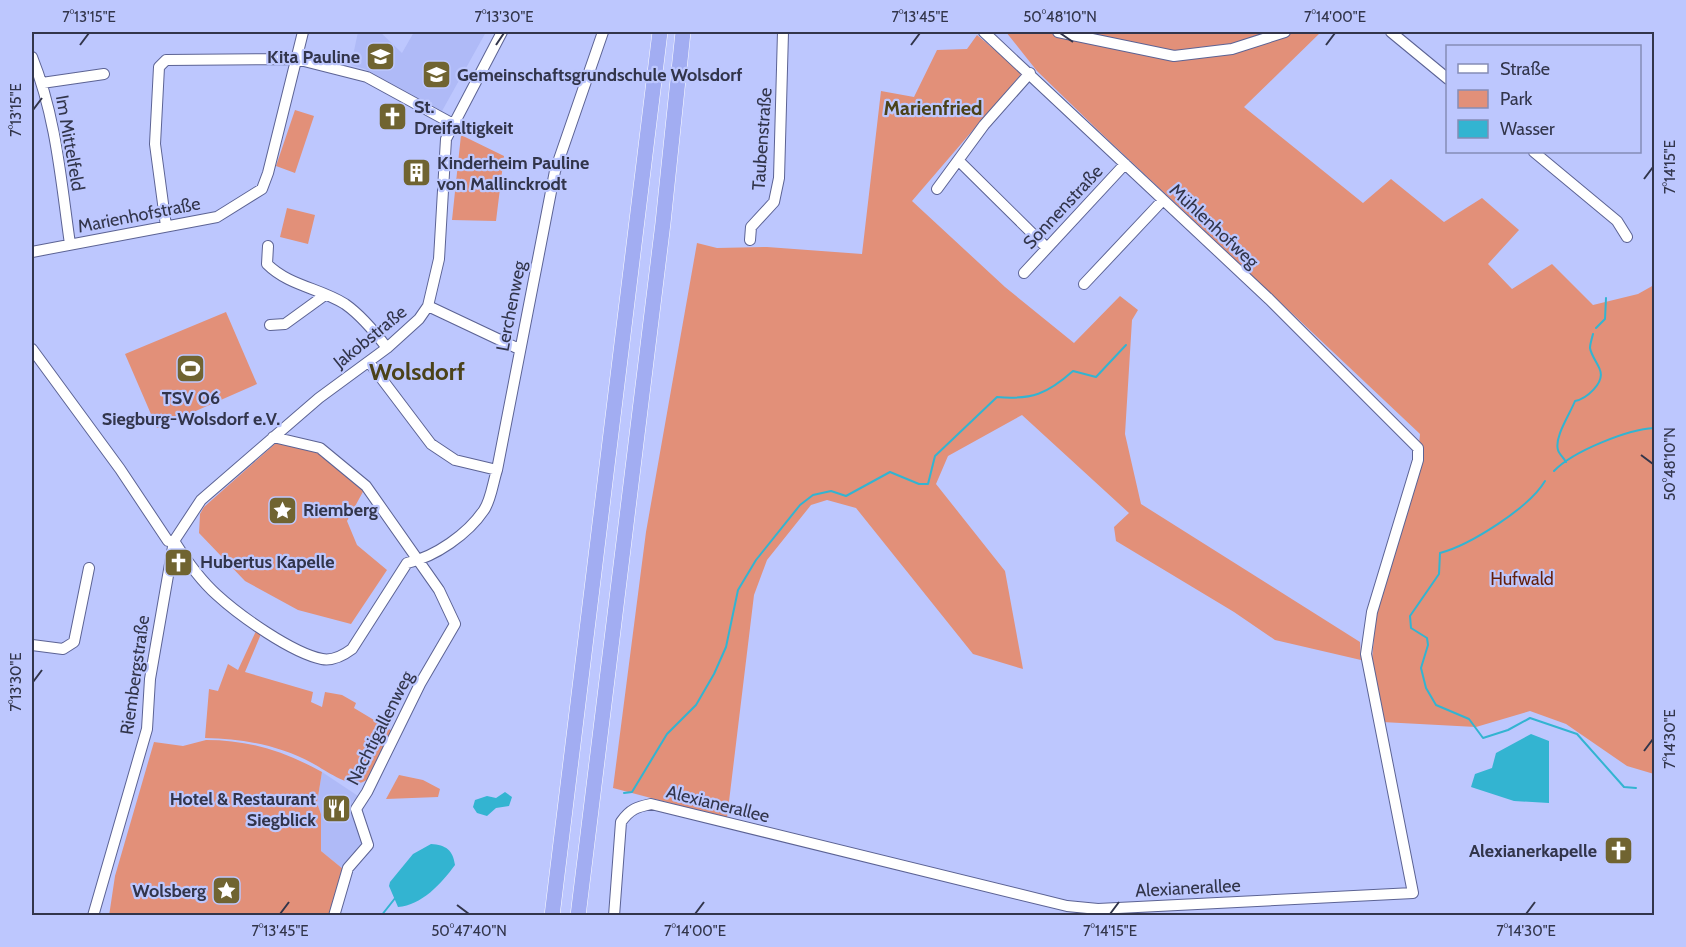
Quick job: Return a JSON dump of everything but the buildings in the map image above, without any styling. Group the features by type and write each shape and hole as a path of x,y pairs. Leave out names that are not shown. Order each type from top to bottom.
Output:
{"highway":[{"path":"552,915 660,32"},
{"path":"578,915 663,223 683,32"}],"street":[{"name":"Marienhofstraße","path":"32,252 217,217 262,189 303,32"},
{"name":"Jakobstraße","path":"174,541 201,500 319,398 387,348 419,319 428,306 439,259 446,139 502,32"},
{"name":"Lerchenweg","path":"32,348 114,460 168,540 174,541 190,567 216,594 254,624 284,642 324,659 344,655 352,649 407,563 418,561 471,527 486,509 497,470 555,171 603,32"},
{"name":"Taubenstraße","path":"750,240 751,227 774,202 779,178 783,32"},
{"name":"Mühlenhofweg","path":"984,32 1269,299 1418,448"},
{"path":"1058,32 1174,56 1232,49 1285,32"},
{"path":"1391,32 1446,76"},
{"name":"Im Mittelfeld","path":"32,57 42,83 52,129 70,244"},
{"path":"166,226 155,144 159,64 171,60 296,59 367,77 453,124"},
{"path":"937,189 960,162 984,125 1030,73"},
{"name":"Im Mittelfeld","path":"42,83 104,74"},
{"path":"1535,153 1617,221 1627,237"},
{"path":"960,162 1047,248"},
{"name":"Sonnenstraße","path":"1024,273 1125,164"},
{"path":"1084,284 1163,200"},
{"path":"268,246 267,264 280,276 344,304 370,326 387,348"},
{"path":"270,325 285,324 325,295"},
{"path":"428,306 519,349"},
{"path":"369,362 431,444 455,460 497,470"},
{"path":"273,437 320,448 366,486 418,561"},
{"name":"Alexianerallee","path":"614,915 621,822 628,811 651,804 1067,906 1098,909 1413,893 1366,654 1372,612 1418,460 1418,448"},
{"name":"Riembergstraße","path":"93,915 147,729 150,679 174,541"},
{"name":"Nachtigallenweg","path":"334,915 348,868 368,845 356,809 367,792 420,684 455,624 439,590 418,561"},
{"path":"32,645 63,649 74,642 90,568"}],"shaded area":[{"name":"Gemeinschaftsgrundschule Wolsdorf","path":"358,32 380,32 402,53 414,32 486,32 442,111 365,69 351,65"},
{"path":"322,772 361,798 352,802 363,847 343,869 321,851 321,814 317,803"}],"green space":[{"name":"Hufwald","path":"1006,32 1321,32 1244,107 1363,203 1391,179 1444,222 1482,198 1519,230 1488,264 1512,289 1552,264 1593,305 1638,294 1654,285 1654,774 1627,766 1566,724 1530,711 1476,727 1382,722 1371,672 1376,613 1417,465 1420,434 1037,71"},
{"path":"977,35 1022,73 912,201 1005,287 1074,343 1120,296 1138,310 1132,320 1125,434 1141,504 1360,642 1361,660 1275,640 1234,612 1116,541 1114,527 1129,513 1022,415 948,456 936,484 1005,571 1023,669 973,654 856,508 827,500 811,505 767,560 754,595 727,818 613,788 646,532 697,243 717,248 767,247 862,254 881,91 914,97 937,50 967,49"},
{"path":"295,110 314,116 295,173 276,166"},
{"path":"461,135 504,156 496,221 452,220"},
{"path":"287,208 315,215 308,244 280,237"},
{"name":"TSV 06 Siegburg-Wolsdorf e.V.","path":"226,312 257,384 157,428 125,354"},
{"path":"277,442 318,452 365,488 347,521 357,545 387,570 351,624 298,610 245,581 199,533 200,514 204,507"},
{"path":"256,631 261,634 245,672 313,692 311,702 322,707 325,692 342,695 356,703 354,708 394,732 378,767 369,778 363,782 351,783 299,757 273,747 205,738 209,689 218,691 228,664 238,670"},
{"path":"206,740 237,742 266,748 294,758 322,772 317,803 321,814 321,851 343,869 331,915 109,916 115,876 154,742 183,746"},
{"path":"399,775 423,780 440,789 438,797 386,799"}],"water":[{"path":"1531,734 1549,741 1549,803 1514,801 1471,787 1475,774 1492,768 1496,753"},
{"path":"505,792 512,797 509,806 496,808 487,816 477,813 473,807 475,800 487,796 496,798"},
{"path":"431,844 448,849 455,865 444,879 423,898 398,907 389,886 390,882 413,854"}],"waterway":[{"path":"1596,328 1605,319 1606,298"},
{"path":"1566,462 1558,450 1560,432 1575,401 1594,390 1600,380 1600,370 1590,348 1593,334"},
{"path":"624,793 632,792 667,734 696,705 726,647 738,590 756,560 800,505 813,495 831,491 846,496 890,472 919,484 928,484 935,456 997,397 1009,398 1038,394 1055,385 1073,371 1096,377 1126,345"},
{"path":"1554,471 1574,456 1602,442 1630,432 1654,428"},
{"path":"1545,481 1537,492 1513,514 1482,534 1440,553 1439,574 1410,616 1411,628 1427,638 1428,645 1421,668 1426,688 1436,705 1469,719 1483,738 1508,730 1530,718 1577,734 1624,787 1636,788"},
{"path":"381,916 396,897"}],"place":[{"name":"Kita Pauline","path":"381,57"},
{"name":"Gemeinschaftsgrundschule Wolsdorf","path":"436,75"},
{"name":"St. Dreifaltigkeit","path":"393,117"},
{"name":"Kinderheim Pauline von Mallinckrodt","path":"416,173"},
{"name":"TSV 06 Siegburg-Wolsdorf e.V.","path":"191,369"},
{"name":"Riemberg","path":"282,510"},
{"name":"Hubertus Kapelle","path":"179,562"},
{"name":"Hotel & Restaurant Siegblick","path":"337,809"},
{"name":"Alexianerkapelle","path":"1618,851"},
{"name":"Wolsberg","path":"227,891"}],"district":[{"name":"Marienfried","path":"933,108"},
{"name":"Wolsdorf","path":"417,372"}]}
